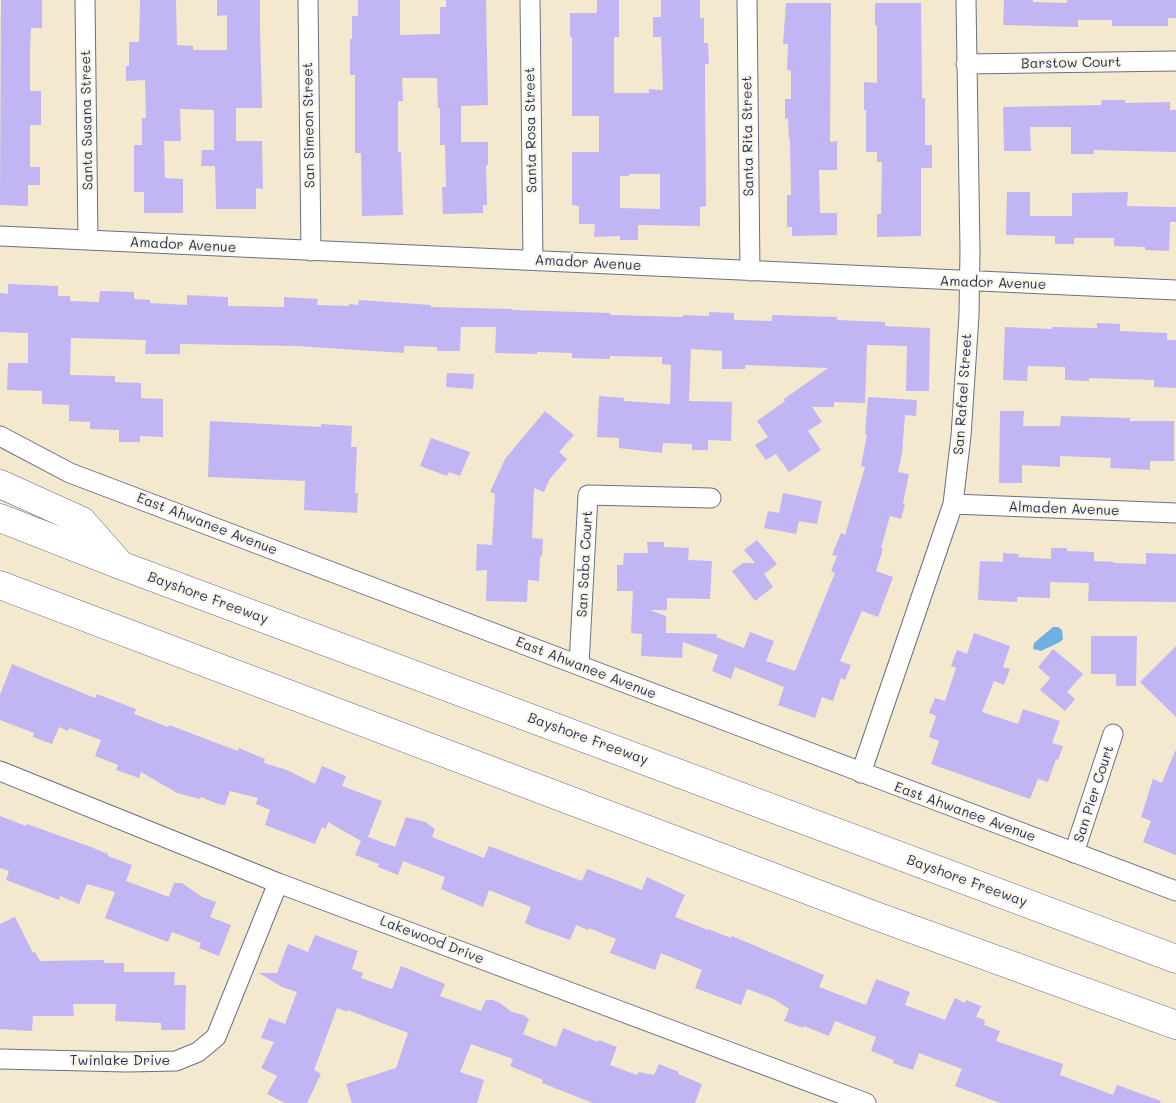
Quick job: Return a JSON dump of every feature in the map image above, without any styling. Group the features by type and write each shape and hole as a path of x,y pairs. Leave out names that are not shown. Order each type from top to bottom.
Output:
{"highway":[{"path":"0,484 82,521 120,565"},
{"name":"Bayshore Freeway","path":"0,518 120,565 1176,959"},
{"path":"0,585 867,912 1176,1025"},
{"path":"0,593 28,596"}],"street":[{"name":"Santa Susana Street","path":"85,0 88,240"},
{"name":"San Simeon Street","path":"308,0 311,250"},
{"name":"Santa Rosa Street","path":"530,0 533,260"},
{"name":"Santa Rita Street","path":"747,0 750,271"},
{"name":"San Rafael Street","path":"861,773 953,504 961,436 970,282 966,0"},
{"name":"Barstow Court","path":"966,64 1176,62"},
{"name":"Amador Avenue","path":"0,236 1176,290"},
{"name":"East Ahwanee Avenue","path":"0,436 70,473 1176,891"},
{"name":"San Saba Court","path":"579,665 588,495 711,498"},
{"name":"Almaden Avenue","path":"953,504 1176,513"},
{"name":"San Pier Court","path":"1074,853 1113,734"},
{"name":"Lakewood Drive","path":"0,771 278,882 866,1103"},
{"name":"Twinlake Drive","path":"0,1059 127,1062 176,1061 198,1052 216,1037 278,882"}],"water":[{"path":"1053,627 1058,627 1062,630 1063,639 1041,651 1033,649 1034,643"}],"building":[{"path":"1,0 42,0 42,28 31,28 30,52 30,91 41,91 41,125 30,125 30,167 40,167 40,185 28,185 28,206 0,205"},
{"path":"140,0 176,0 177,45 193,46 193,50 227,50 227,15 217,16 217,0 260,0 262,108 236,108 236,141 262,141 263,189 256,188 256,209 216,209 215,166 201,166 202,150 214,150 214,110 180,109 181,141 164,141 165,178 183,179 183,213 144,213 144,192 134,192 134,145 142,145 142,118 146,118 145,80 126,81 126,66 129,66 129,42 139,42"},
{"path":"358,0 400,0 400,35 440,34 440,7 446,7 446,0 486,0 488,105 461,106 461,142 488,142 488,165 486,165 487,205 483,205 483,213 443,214 442,187 446,187 445,145 440,145 440,108 438,108 437,78 402,78 403,101 398,101 398,152 401,152 403,215 362,216 361,153 355,153 355,75 350,75 352,16 358,16"},
{"path":"597,0 619,0 619,37 614,37 614,93 649,93 649,89 663,90 661,37 653,37 653,17 661,17 661,0 700,0 700,18 704,18 704,43 708,43 709,64 705,64 706,206 700,207 700,226 638,225 638,240 620,240 620,236 594,237 595,224 579,224 579,206 572,205 572,152 599,152 599,116 572,116 572,37 570,37 570,13 597,13","holes":["629,174 660,174 660,209 620,208 620,176 629,176"]},
{"path":"1004,0 1067,3 1067,0 1176,0 1176,18 1168,18 1168,26 1112,26 1112,20 1078,20 1078,27 1003,25"},
{"path":"786,3 831,3 830,142 837,141 837,170 819,170 820,213 837,213 837,235 792,236 792,227 787,227 787,195 791,195 790,139 788,118 785,119 785,99 791,99 791,71 787,70 788,44 783,44"},
{"path":"875,3 921,3 922,98 925,98 925,145 932,145 932,168 921,168 921,236 877,237 877,214 881,214 882,162 877,162 877,152 866,152 866,110 864,110 864,82 877,83"},
{"path":"1102,100 1125,100 1125,103 1170,102 1170,110 1176,110 1176,152 1094,150 1094,154 1071,154 1071,127 1030,127 1031,151 1004,151 1003,107 1101,105"},
{"path":"1007,192 1030,192 1030,216 1072,216 1072,193 1128,192 1127,206 1176,207 1176,222 1170,222 1169,251 1145,250 1145,247 1114,246 1114,238 1074,238 1074,244 1055,244 1055,236 1006,235"},
{"path":"8,284 58,286 58,296 70,296 70,301 99,302 100,291 134,292 134,299 150,300 150,303 187,305 187,295 228,297 228,306 284,307 284,297 318,299 317,305 358,305 359,300 431,305 431,307 610,313 610,315 683,317 683,315 709,316 709,312 734,313 734,320 772,321 772,315 837,317 837,320 885,322 885,326 930,328 929,391 906,391 907,346 867,345 865,403 834,402 834,407 812,407 822,422 808,431 821,450 789,472 776,454 766,460 755,445 768,437 757,421 828,368 745,365 745,369 722,369 722,351 691,349 689,401 732,402 731,441 708,440 708,450 692,450 692,444 663,443 662,453 619,448 619,438 597,437 599,396 624,398 624,401 670,404 671,365 662,364 662,357 610,356 610,359 572,358 572,353 495,353 496,327 461,327 460,351 437,351 437,347 404,346 404,353 296,346 180,344 180,354 145,354 146,340 71,338 70,375 115,376 115,382 141,383 141,398 163,399 163,437 140,436 140,442 119,442 119,430 90,429 90,422 69,421 69,405 42,404 42,391 7,390 8,363 28,363 28,333 0,332 0,293 8,294"},
{"path":"1097,323 1120,324 1120,331 1167,333 1167,340 1176,340 1176,388 1154,387 1154,380 1089,378 1089,381 1065,380 1065,367 1028,366 1027,381 1003,380 1005,327 1097,328"},
{"path":"447,373 474,374 473,389 446,387"},
{"path":"868,397 917,400 916,416 905,415 902,454 898,472 909,474 903,504 905,504 901,519 890,516 876,571 893,577 878,617 862,611 840,661 851,665 845,680 841,678 833,701 822,697 815,718 778,705 784,687 735,667 731,679 712,671 718,655 683,642 682,658 641,656 642,634 631,633 633,591 617,591 617,565 623,565 624,553 648,553 647,542 664,542 664,547 689,548 688,560 712,561 710,599 667,598 667,610 650,610 666,616 666,633 717,634 716,637 744,648 750,632 774,641 766,661 795,671 835,573 831,571 837,556 832,555 841,533 845,535 865,467 861,466 867,435 865,434"},
{"path":"545,411 574,435 559,452 567,459 549,480 544,492 534,488 532,538 543,539 539,581 528,580 527,602 486,601 487,570 476,571 477,544 492,545 495,494 490,492 505,459"},
{"path":"1000,411 1024,411 1023,426 1060,426 1061,416 1130,418 1130,421 1174,421 1174,461 1150,461 1150,470 1110,468 1111,458 1060,456 1060,467 1022,465 1022,483 999,483"},
{"path":"210,421 321,427 321,424 352,426 351,447 357,447 355,493 358,493 357,513 304,510 305,481 208,477"},
{"path":"431,438 470,452 460,476 449,472 447,476 420,466"},
{"path":"783,493 822,501 817,524 799,521 796,534 764,528 768,511 779,513"},
{"path":"757,540 777,564 764,574 773,587 755,601 732,571 743,563 755,563 744,550"},
{"path":"1051,548 1067,548 1067,551 1094,552 1094,561 1114,563 1146,564 1146,553 1176,554 1176,602 1088,601 1089,583 1050,582 1050,598 1017,597 1017,602 978,600 980,561 1003,562 1003,553 1019,554 1018,557 1051,559"},
{"path":"974,633 1010,646 1003,667 1010,669 1004,685 994,681 982,712 1018,724 1023,709 1060,721 1052,743 1063,746 1058,760 1056,759 1048,782 1038,779 1030,799 931,764 939,741 929,737 936,716 929,713 935,698 945,701 956,668 951,666 957,650 967,654"},
{"path":"1091,636 1137,636 1136,686 1116,686 1116,674 1091,674"},
{"path":"1176,646 1176,717 1140,682"},
{"path":"1053,649 1083,674 1067,692 1075,699 1065,711 1040,690 1050,678 1038,667"},
{"path":"12,664 95,698 97,694 136,709 134,714 168,727 169,725 238,751 239,748 265,759 264,763 287,770 315,784 322,766 346,776 342,786 382,801 368,837 395,847 406,817 425,822 435,829 432,837 484,858 489,846 582,881 587,869 642,890 647,877 685,895 675,917 731,938 732,936 824,975 819,987 866,1005 876,979 910,992 905,1005 945,1020 955,998 965,1003 966,1000 981,1006 976,1017 985,1020 984,1025 1000,1031 996,1041 1063,1064 1060,1075 1113,1095 1117,1085 1161,1101 1160,1103 1000,1103 955,1086 962,1069 919,1053 913,1070 893,1063 894,1060 871,1051 876,1037 835,1021 829,1036 804,1026 803,1028 784,1021 789,1009 774,999 747,989 741,1005 695,988 702,970 661,953 655,970 610,953 616,939 589,928 588,930 576,925 570,940 531,926 525,923 531,907 489,890 483,907 441,889 445,877 403,861 398,875 378,867 379,864 355,855 361,841 328,822 326,829 322,827 315,844 265,825 270,810 256,804 258,798 230,791 225,805 218,804 201,797 200,799 177,793 141,772 139,778 116,770 118,765 95,756 101,740 69,728 68,731 59,727 52,744 33,737 34,733 0,720 0,695"},
{"path":"1175,751 1176,855 1143,842 1151,821 1141,817 1153,779 1162,783"},
{"path":"0,816 91,847 132,865 126,881 169,897 174,883 182,883 202,897 216,902 210,917 231,925 219,956 199,948 201,943 172,932 168,942 105,918 115,892 87,884 79,904 60,896 59,900 6,880 9,871 0,868"},
{"path":"15,917 33,953 35,952 40,961 104,960 104,963 124,963 124,972 175,972 174,985 186,985 185,1030 161,1030 161,1023 115,1021 116,1004 73,1004 74,1016 33,1016 32,1031 0,1029 0,924"},
{"path":"315,935 358,951 352,969 363,973 361,978 392,989 401,966 445,984 440,996 481,1011 486,1000 493,1000 512,1012 523,1015 529,1019 523,1034 556,1047 563,1028 598,1042 599,1040 617,1047 610,1065 637,1075 639,1072 654,1075 659,1064 679,1072 678,1074 702,1084 695,1103 593,1103 542,1083 543,1080 510,1066 513,1059 471,1044 460,1072 484,1080 477,1103 352,1103 346,1084 396,1068 408,1033 348,1010 347,1012 337,1008 314,1070 321,1074 307,1103 285,1103 267,1094 277,1076 261,1068 274,1042 261,1038 269,1018 285,1024 297,992 282,987 259,973 277,973 288,944 308,952"}]}
